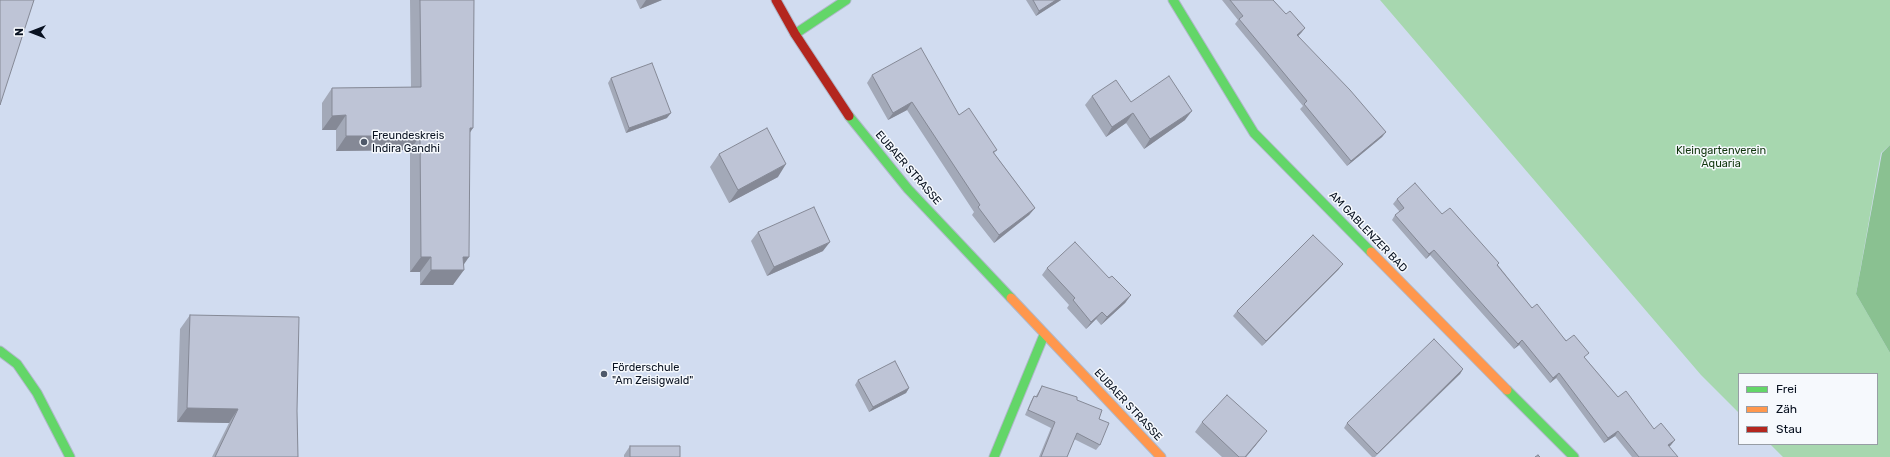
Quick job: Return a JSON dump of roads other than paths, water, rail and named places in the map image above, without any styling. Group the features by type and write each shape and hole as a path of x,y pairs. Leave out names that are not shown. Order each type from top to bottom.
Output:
{"street":[{"name":"EUBAER STRASSE","path":"776,0 795,34 846,113 908,189 1160,457"},
{"path":"795,34 846,0"},
{"name":"AM GABLENZER BAD","path":"1173,0 1254,132 1488,372 1574,457"},
{"path":"994,457 1044,335"},
{"path":"0,350 17,364 38,393 70,457"}],"place":[{"name":"Freundeskreis Indira Gandhi","path":"364,142"},
{"name":"Förderschule \"Am Zeisigwald\"","path":"604,374"}],"park label":[{"name":"Kleingartenverein Aquaria","path":"1721,157"}]}
